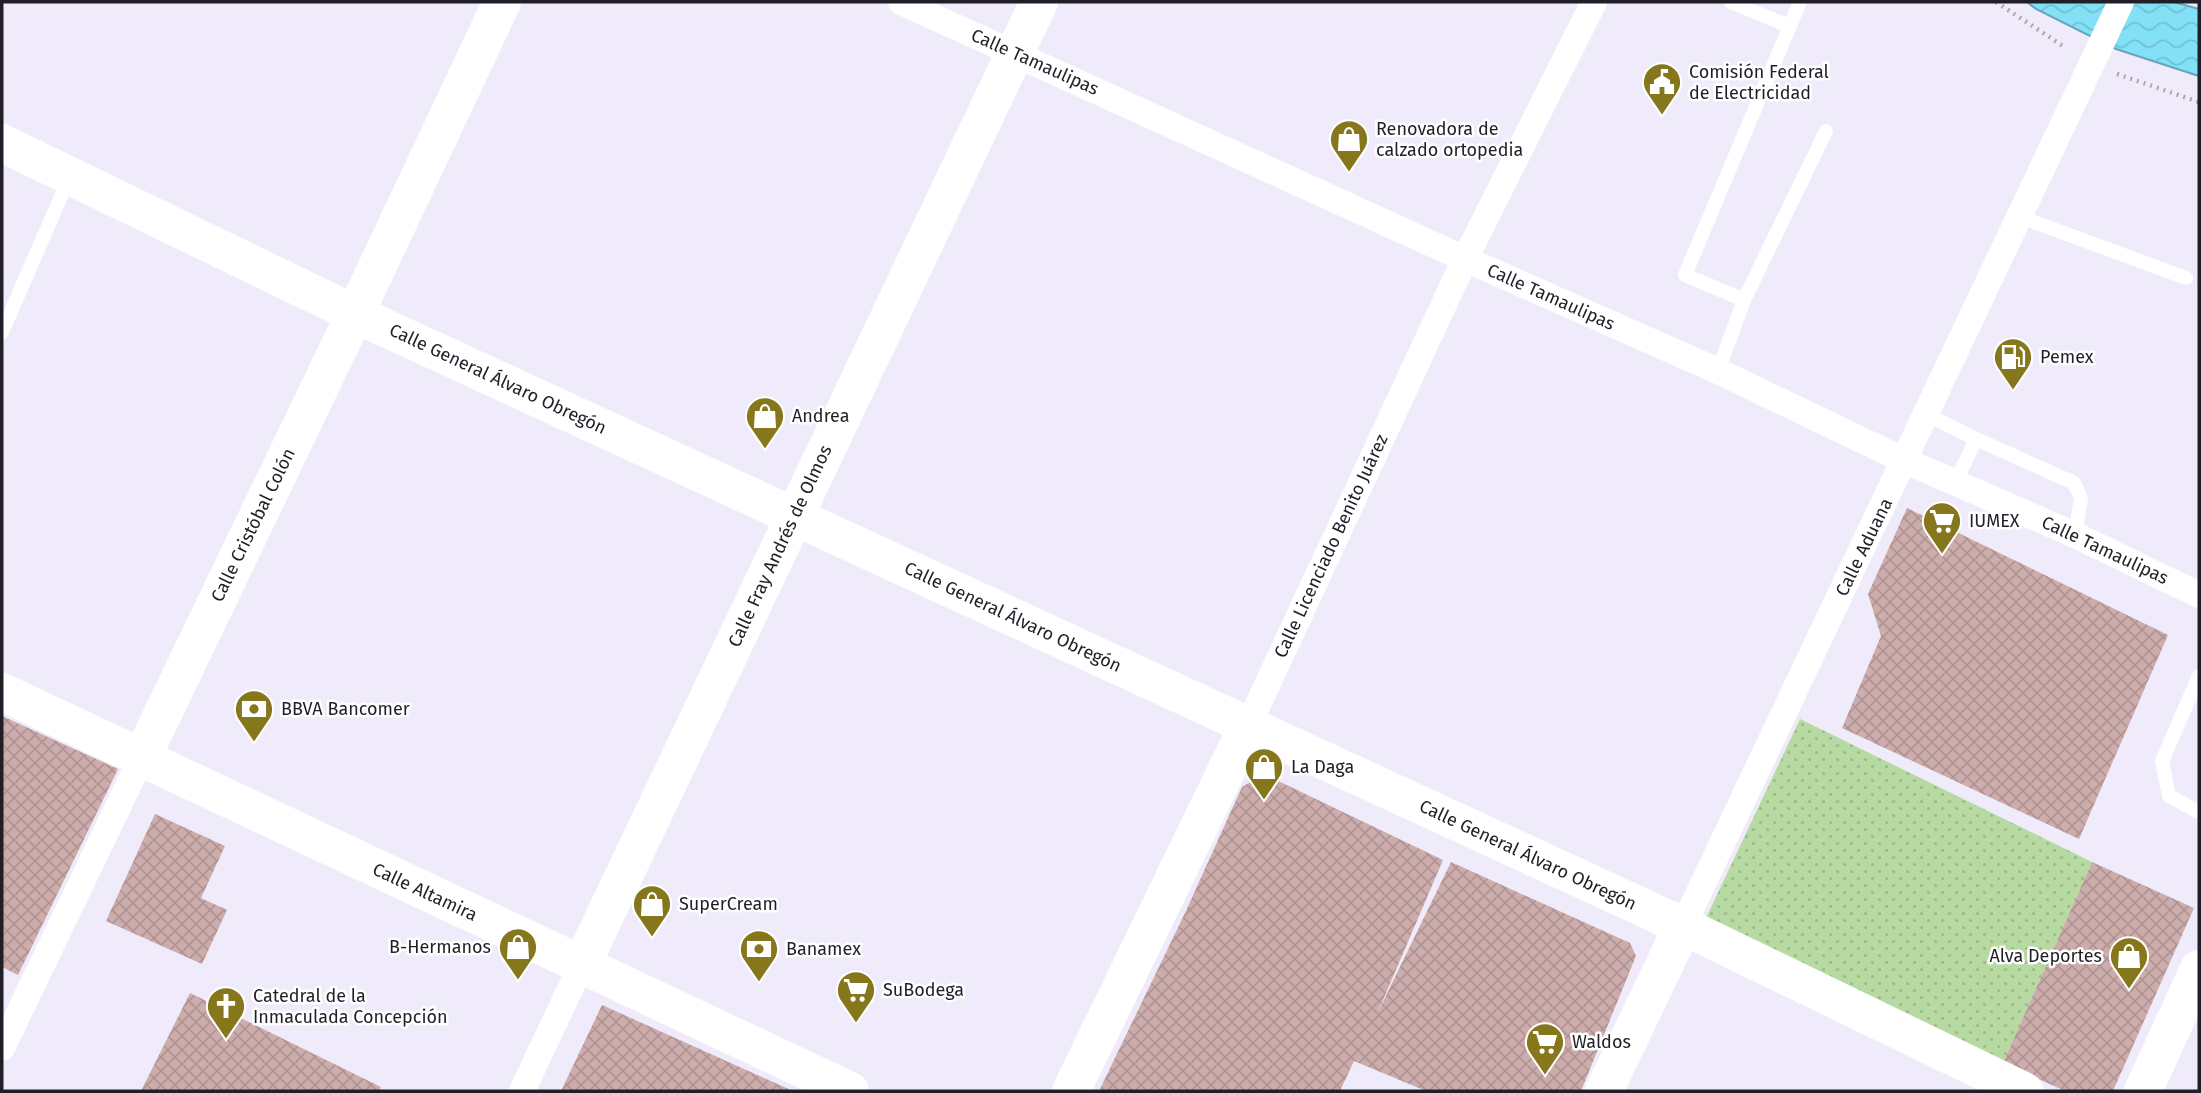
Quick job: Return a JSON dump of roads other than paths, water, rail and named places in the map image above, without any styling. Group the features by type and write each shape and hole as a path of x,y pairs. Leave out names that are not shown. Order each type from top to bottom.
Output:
{"main road":[{"name":"Calle Cristóbal Colón","path":"141,759 502,2"},
{"name":"Calle Fray Andrés de Olmos","path":"581,965 1039,2"},
{"name":"Calle General Álvaro Obregón","path":"2,143 355,314 1683,926 2024,1091"},
{"name":"Calle Altamira","path":"2,692 849,1091"},
{"name":"Calle Licenciado Benito Juárez","path":"1071,1091 1248,726"},
{"name":"Calle Aduana","path":"1604,1091 1683,926"},
{"path":"2143,1091 2199,969"}],"street":[{"name":"Calle Tamaulipas","path":"901,2 1718,371 1905,461 2075,535 2199,595"},
{"name":"Calle Licenciado Benito Juárez","path":"1248,726 1465,259 1594,2"},
{"name":"Calle Aduana","path":"1683,926 2121,2"},
{"name":"Calle Cristóbal Colón","path":"2,1048 141,759"},
{"name":"Calle Fray Andrés de Olmos","path":"522,1091 581,965"}],"lane":[{"path":"1731,2 1789,26"},
{"path":"1744,300 1685,275 1800,2"},
{"path":"1718,371 1744,300 1826,131"},
{"path":"2,332 71,175"},
{"path":"2018,216 2186,278"},
{"path":"1926,414 2074,483 2081,498 2075,535"},
{"path":"1955,483 1976,439"},
{"path":"2199,676 2162,761 2169,796 2199,812"}],"water":[{"path":"2027,2 2174,2 2199,9 2199,76 2116,49"}],"place":[{"name":"Comisión Federal de Electricidad","path":"1662,116"},
{"name":"Renovadora de calzado ortopedia","path":"1349,173"},
{"name":"Pemex","path":"2013,391"},
{"name":"Andrea","path":"765,450"},
{"name":"IUMEX","path":"1942,555"},
{"name":"BBVA Bancomer","path":"254,743"},
{"name":"La Daga","path":"1264,801"},
{"name":"SuperCream","path":"652,938"},
{"name":"B-Hermanos","path":"518,981"},
{"name":"Banamex","path":"759,983"},
{"name":"Alva Deportes","path":"2129,990"},
{"name":"SuBodega","path":"856,1024"},
{"name":"Catedral de la Inmaculada Concepción","path":"226,1040"},
{"name":"Waldos","path":"1545,1076"}]}
